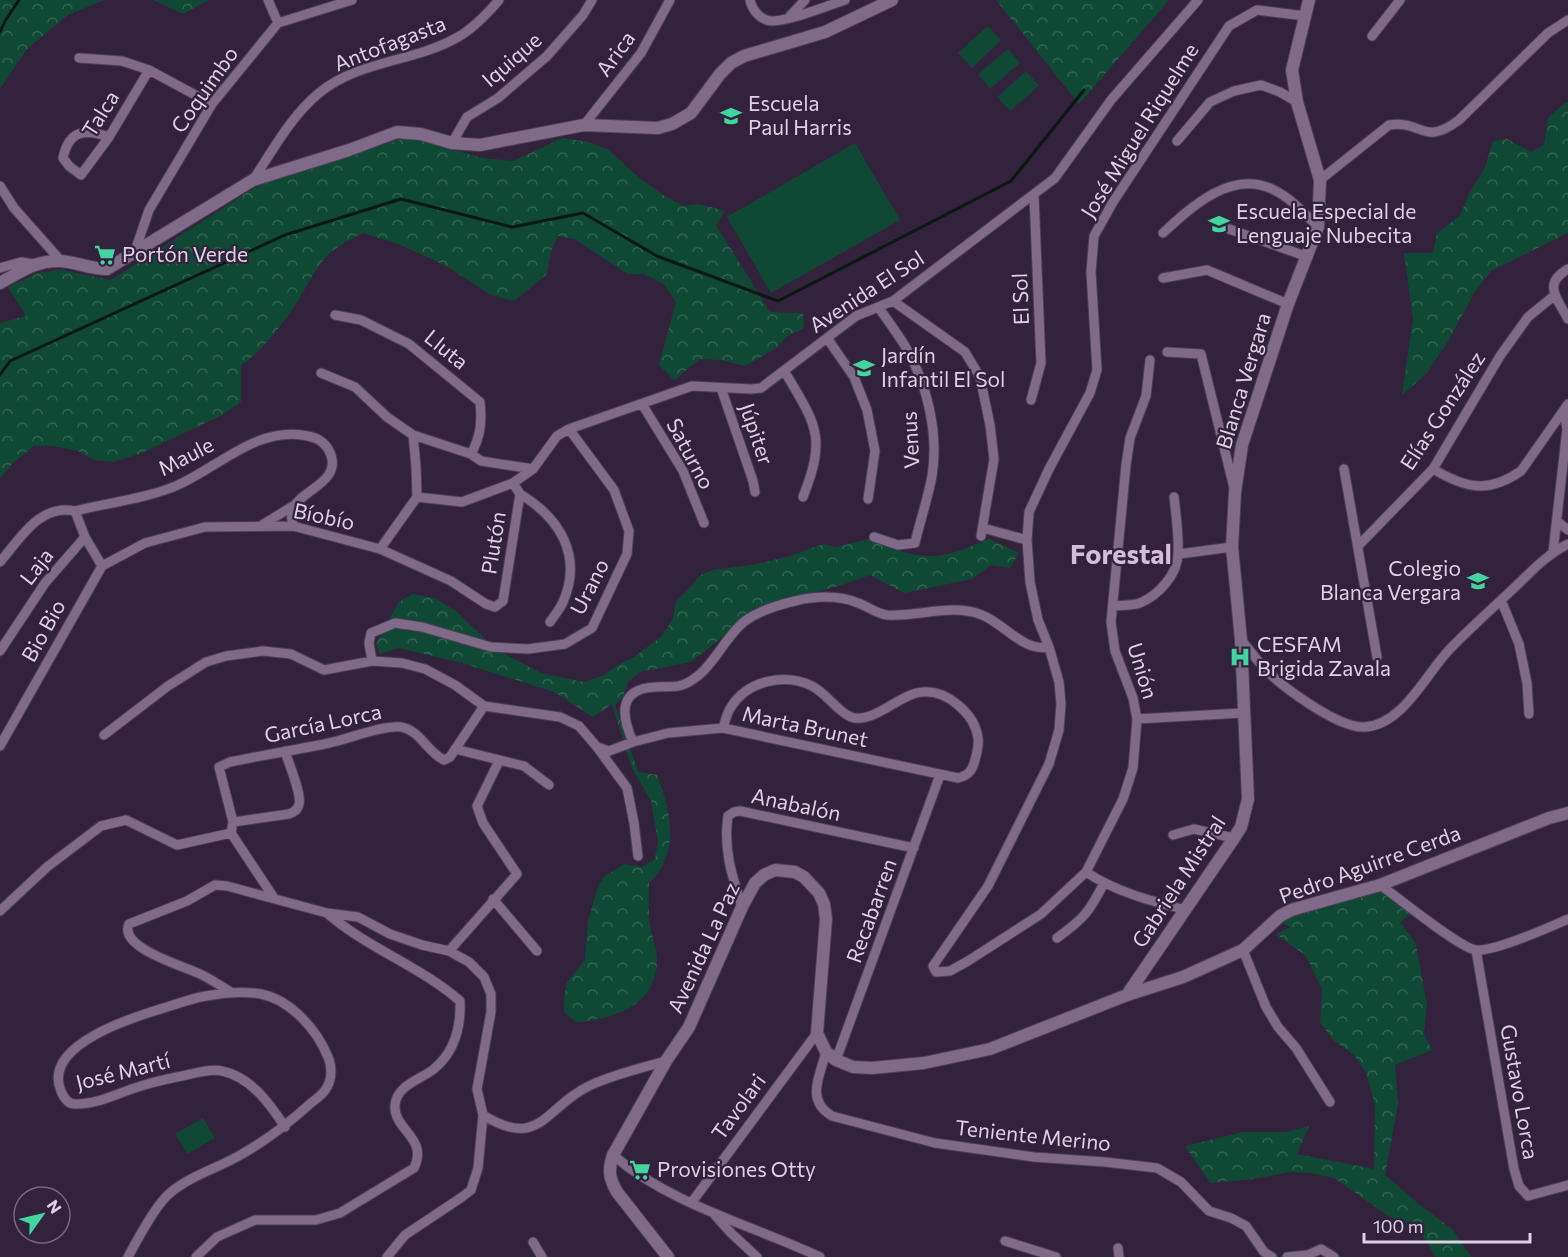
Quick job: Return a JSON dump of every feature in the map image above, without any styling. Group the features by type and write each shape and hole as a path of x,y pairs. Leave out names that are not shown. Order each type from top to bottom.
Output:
{"street":[{"path":"268,0 278,23 352,0"},
{"name":"Antofagasta","path":"253,180 297,114 321,92 361,69 439,46 460,36 486,15 499,0"},
{"name":"Iquique","path":"452,143 467,117 498,98 547,56 583,15 592,0"},
{"name":"Arica","path":"584,125 641,53 670,0"},
{"path":"750,0 752,7 761,18 771,21 845,0"},
{"path":"788,18 805,0"},
{"path":"0,268 21,262 33,264 61,261 94,269 107,269 253,180 349,150 397,132 422,134 452,143 480,145 584,125 658,128 672,124 691,113 731,63 744,56 825,32 876,2 892,0"},
{"name":"Avenida El Sol","path":"417,497 462,502 513,483 533,469 557,436 569,429 692,386 751,390 761,388 856,316 893,301 1056,178 1111,100 1198,0"},
{"name":"Blanca Vergara","path":"1241,640 1232,547 1235,492 1242,445 1288,304 1318,227 1320,180 1297,102 1292,70 1309,0"},
{"path":"1372,36 1400,0"},
{"name":"José Miguel Riquelme","path":"934,970 933,966 988,886 1049,764 1059,730 1061,704 1059,682 1038,620 1030,582 1027,540 1029,512 1049,469 1090,393 1097,370 1091,272 1094,236 1113,202 1229,26 1257,10 1305,16"},
{"path":"1320,180 1389,125 1399,124 1434,134 1447,130 1548,33 1568,20"},
{"name":"Coquimbo","path":"135,251 149,210 212,104 278,23"},
{"path":"79,58 122,61 149,70 212,104"},
{"name":"Talca","path":"110,137 91,131 81,132 73,137 63,158 81,175 110,137 149,70"},
{"path":"1177,141 1210,102 1234,91 1261,85 1297,102"},
{"path":"1164,233 1193,206 1230,185 1271,188 1296,205 1318,227"},
{"path":"0,186 14,208 61,261"},
{"name":"El Sol","path":"1031,400 1041,363 1034,196"},
{"path":"1229,229 1308,257"},
{"path":"0,283 33,264"},
{"path":"1568,269 1554,279 1552,285 1555,296 1568,318"},
{"path":"1163,278 1207,270 1288,304"},
{"name":"Elías González","path":"1359,545 1433,469 1500,356 1521,326 1528,317 1555,296"},
{"path":"893,301 965,352 980,377 994,459 982,532 1027,540"},
{"name":"Venus","path":"874,537 898,545 915,543 932,474 933,440 928,406 919,373 879,308"},
{"name":"Lluta","path":"335,315 362,320 409,344 480,402 481,431 471,454"},
{"path":"827,338 854,377 867,410 875,451 868,500"},
{"path":"1167,352 1201,354 1235,492"},
{"name":"Unión","path":"934,970 936,972 950,971 1041,914 1086,872 1124,799 1133,768 1137,718 1133,698 1115,651 1111,622 1128,447 1146,396 1150,360"},
{"path":"785,372 808,412 817,444 814,468 803,497"},
{"path":"321,373 355,387 387,417 413,435 471,454 481,461 533,469"},
{"name":"Júpiter","path":"721,388 753,481 754,492"},
{"name":"Saturno","path":"642,404 683,471 704,523"},
{"path":"1433,469 1454,481 1473,486 1492,484 1510,478 1521,471 1566,407"},
{"path":"1553,552 1567,429 1566,407"},
{"name":"Urano","path":"372,661 369,644 371,633 395,623 422,627 491,647 528,649 564,644 592,628 627,554 629,531 614,490 569,429"},
{"name":"Maule","path":"0,562 40,517 53,510 64,508 75,511 178,485 250,443 292,432 317,438 325,444 332,457 332,468 326,478 293,506 261,526"},
{"path":"380,549 417,497 413,435"},
{"path":"1344,469 1377,657"},
{"name":"Plutón","path":"495,607 503,601 520,494 513,483"},
{"path":"520,494 536,504 555,525 569,549 570,575 563,603 550,622"},
{"path":"1113,606 1138,604 1152,596 1166,583 1176,567 1179,554 1174,497"},
{"path":"293,506 293,526"},
{"path":"75,511 85,537 102,566"},
{"path":"1558,522 1568,530"},
{"name":"Bíobío","path":"102,566 145,543 205,527 293,526 380,549 451,581 486,604 495,607"},
{"name":"Laja","path":"0,651 45,583 85,537"},
{"path":"1241,640 1265,669 1315,708 1355,727 1377,725 1397,712 1448,651 1501,600 1553,552 1568,544"},
{"path":"1179,554 1232,547"},
{"name":"Bio Bio","path":"0,746 102,566"},
{"path":"633,742 625,726 624,712 626,701 633,693 643,688 658,686 673,688 685,684 698,675 744,622 767,609 797,600 830,596 855,602 885,615 962,611 981,615 1028,645 1040,649 1049,647"},
{"path":"1501,600 1519,644 1527,683 1529,714"},
{"name":"Gabriela Mistral","path":"1127,994 1241,827 1248,799 1242,713 1241,640"},
{"path":"104,735 168,686 206,662 226,656 263,651 291,654 324,670 372,661 402,663 424,669 455,685 484,706 560,717 579,726 627,788 638,856"},
{"name":"Marta Brunet","path":"597,747 609,752 633,742 668,733 723,728 958,778 969,774 973,769 977,754 978,739 974,723 966,712 947,697 926,692 911,694 874,715 863,718 852,717 812,686 790,679 768,681 746,690 731,707 723,728"},
{"path":"484,706 455,749 524,766 549,785"},
{"path":"1137,718 1242,713"},
{"name":"García Lorca","path":"233,822 219,767 226,763 328,743 386,728 400,727 412,731 436,757 444,760 450,757 455,749"},
{"path":"274,898 231,833 233,822 289,813 298,807 299,796 285,751"},
{"path":"449,951 517,874 483,823 477,806 499,761"},
{"name":"Recabarren","path":"831,1056 914,848 940,775"},
{"name":"Anabalón","path":"742,907 729,867 726,848 728,816 734,812 740,811 914,848"},
{"name":"Pedro Aguirre Cerda","path":"1127,994 1183,977 1243,950 1280,916 1291,910 1380,885 1549,818 1568,813"},
{"path":"0,911 47,867 100,826 126,820 177,845 231,833"},
{"path":"1173,835 1194,829 1234,838"},
{"name":"Avenida La Paz","path":"668,1257 617,1192 610,1180 608,1170 613,1155 698,1009 742,907 755,883 774,870 795,872 804,877 819,893 824,904 826,919 817,1033 831,1056"},
{"path":"1086,872 1104,884 1147,900 1186,910"},
{"path":"1057,938 1078,923 1090,910 1104,884"},
{"path":"128,1257 140,1234 169,1193 213,1167 241,1155 285,1127 326,1090 330,1080 330,1059 315,1033 296,1012 273,998 260,994 232,993 200,974 147,952 128,935 129,924 187,901 215,885 227,886 327,913 358,917 390,934 449,951 469,962 484,977 491,994 491,1012 477,1089 483,1115 478,1168 471,1190 405,1235 387,1257"},
{"path":"1380,885 1460,944 1476,950 1521,938 1568,919"},
{"path":"493,899 537,951"},
{"path":"196,1257 217,1237 255,1220 316,1220 340,1213 414,1168 419,1159 418,1148 399,1119 395,1105 399,1094 407,1086 435,1069 458,1037 460,1001 445,987 345,929 327,913"},
{"path":"1243,950 1266,1007 1278,1027 1296,1048 1330,1102"},
{"name":"Gustavo Lorca","path":"1476,950 1514,1169 1519,1186 1528,1196 1568,1185"},
{"name":"José Martí","path":"232,993 204,996 124,1020 87,1040 69,1054 60,1068 59,1086 65,1100 75,1105 99,1101 139,1086 172,1078 221,1071 245,1081 269,1102 285,1127"},
{"path":"831,1056 853,1066 872,1068 924,1063 990,1049 1127,994"},
{"name":"Tavolari","path":"692,1202 817,1033"},
{"name":"Teniente Merino","path":"831,1056 815,1096 820,1107 832,1116 935,1143 1034,1157 1157,1168 1181,1182 1209,1211 1246,1226 1264,1252 1272,1257"},
{"path":"483,1115 501,1126 525,1129 546,1120 568,1099 589,1086 610,1077 666,1061"},
{"path":"613,1155 628,1168 670,1193 820,1257"},
{"path":"713,1213 757,1257"},
{"path":"1005,1241 1056,1257"},
{"path":"533,1242 542,1257"},
{"path":"1287,1257 1308,1255 1321,1250 1334,1257"}],"green space":[{"path":"0,0 104,0 68,15 27,49 0,89"},
{"path":"153,0 209,0 183,14"},
{"path":"996,0 1169,0 1079,104"},
{"path":"988,26 1001,40 972,68 958,53"},
{"path":"1008,49 1020,63 990,89 978,74"},
{"path":"1026,71 1039,86 1010,111 997,97"},
{"path":"1568,102 1568,233 1491,271 1474,293 1449,340 1426,374 1402,395 1413,319 1404,253 1433,253 1437,233 1460,216 1469,194 1485,167 1493,141 1507,139 1531,152 1544,145 1548,118"},
{"path":"408,137 482,158 513,161 563,138 589,142 609,150 639,178 683,206 699,204 725,211 716,225 770,312 803,313 804,328 788,336 775,349 745,366 722,360 700,359 674,380 659,365 676,302 664,284 644,274 628,274 575,239 558,236 551,251 547,274 514,301 491,295 446,266 401,245 363,233 347,241 324,259 280,326 250,359 241,365 241,402 220,416 142,453 113,462 94,460 78,451 54,446 34,446 13,463 0,478 0,323 26,316 8,287 38,273 62,270 111,280 265,181"},
{"path":"855,143 900,220 771,293 727,217"},
{"path":"869,539 896,550 924,556 949,554 989,539 1019,553 1010,568 991,565 972,579 904,593 870,575 839,586 762,606 691,662 640,672 628,682 623,697 615,705 638,772 657,775 669,817 669,845 666,858 649,883 649,920 657,962 649,990 630,1008 604,1018 576,1022 564,1012 564,998 567,982 585,960 588,921 598,886 604,877 624,864 642,867 655,859 658,841 651,801 632,768 612,704 593,717 554,692 462,663 399,648 380,654 376,644 399,602 412,594 435,598 457,612 497,650 541,673 584,682 604,675 634,657 662,636 673,618 676,602 701,575 712,570 752,565 790,556 823,544 837,547"},
{"path":"1382,889 1413,912 1400,922 1416,944 1427,1005 1424,1033 1432,1050 1395,1065 1398,1104 1385,1175 1453,1230 1471,1257 1436,1257 1412,1225 1390,1217 1334,1178 1311,1173 1290,1172 1253,1179 1210,1183 1185,1146 1243,1132 1286,1132 1309,1126 1297,1154 1374,1169 1375,1105 1366,1073 1355,1056 1332,1039 1320,1022 1322,989 1306,956 1276,934 1291,927 1280,923 1310,906"},
{"path":"203,1118 215,1138 187,1154 175,1134"}],"waterway":[{"path":"0,32 19,0"},
{"path":"0,375 10,361 285,235 401,199 512,227 583,213 657,256 778,301 1011,181 1084,90"}],"place":[{"name":"Escuela Paul Harris","path":"731,116"},
{"name":"Escuela Especial de Lenguaje Nubecita","path":"1219,224"},
{"name":"Portón Verde","path":"105,255"},
{"name":"Jardín Infantil El Sol","path":"864,368"},
{"name":"Colegio Blanca Vergara","path":"1478,581"},
{"name":"CESFAM Brigida Zavala","path":"1240,657"},
{"name":"Provisiones Otty","path":"640,1170"}],"district":[{"name":"Forestal","path":"1121,555"}]}
